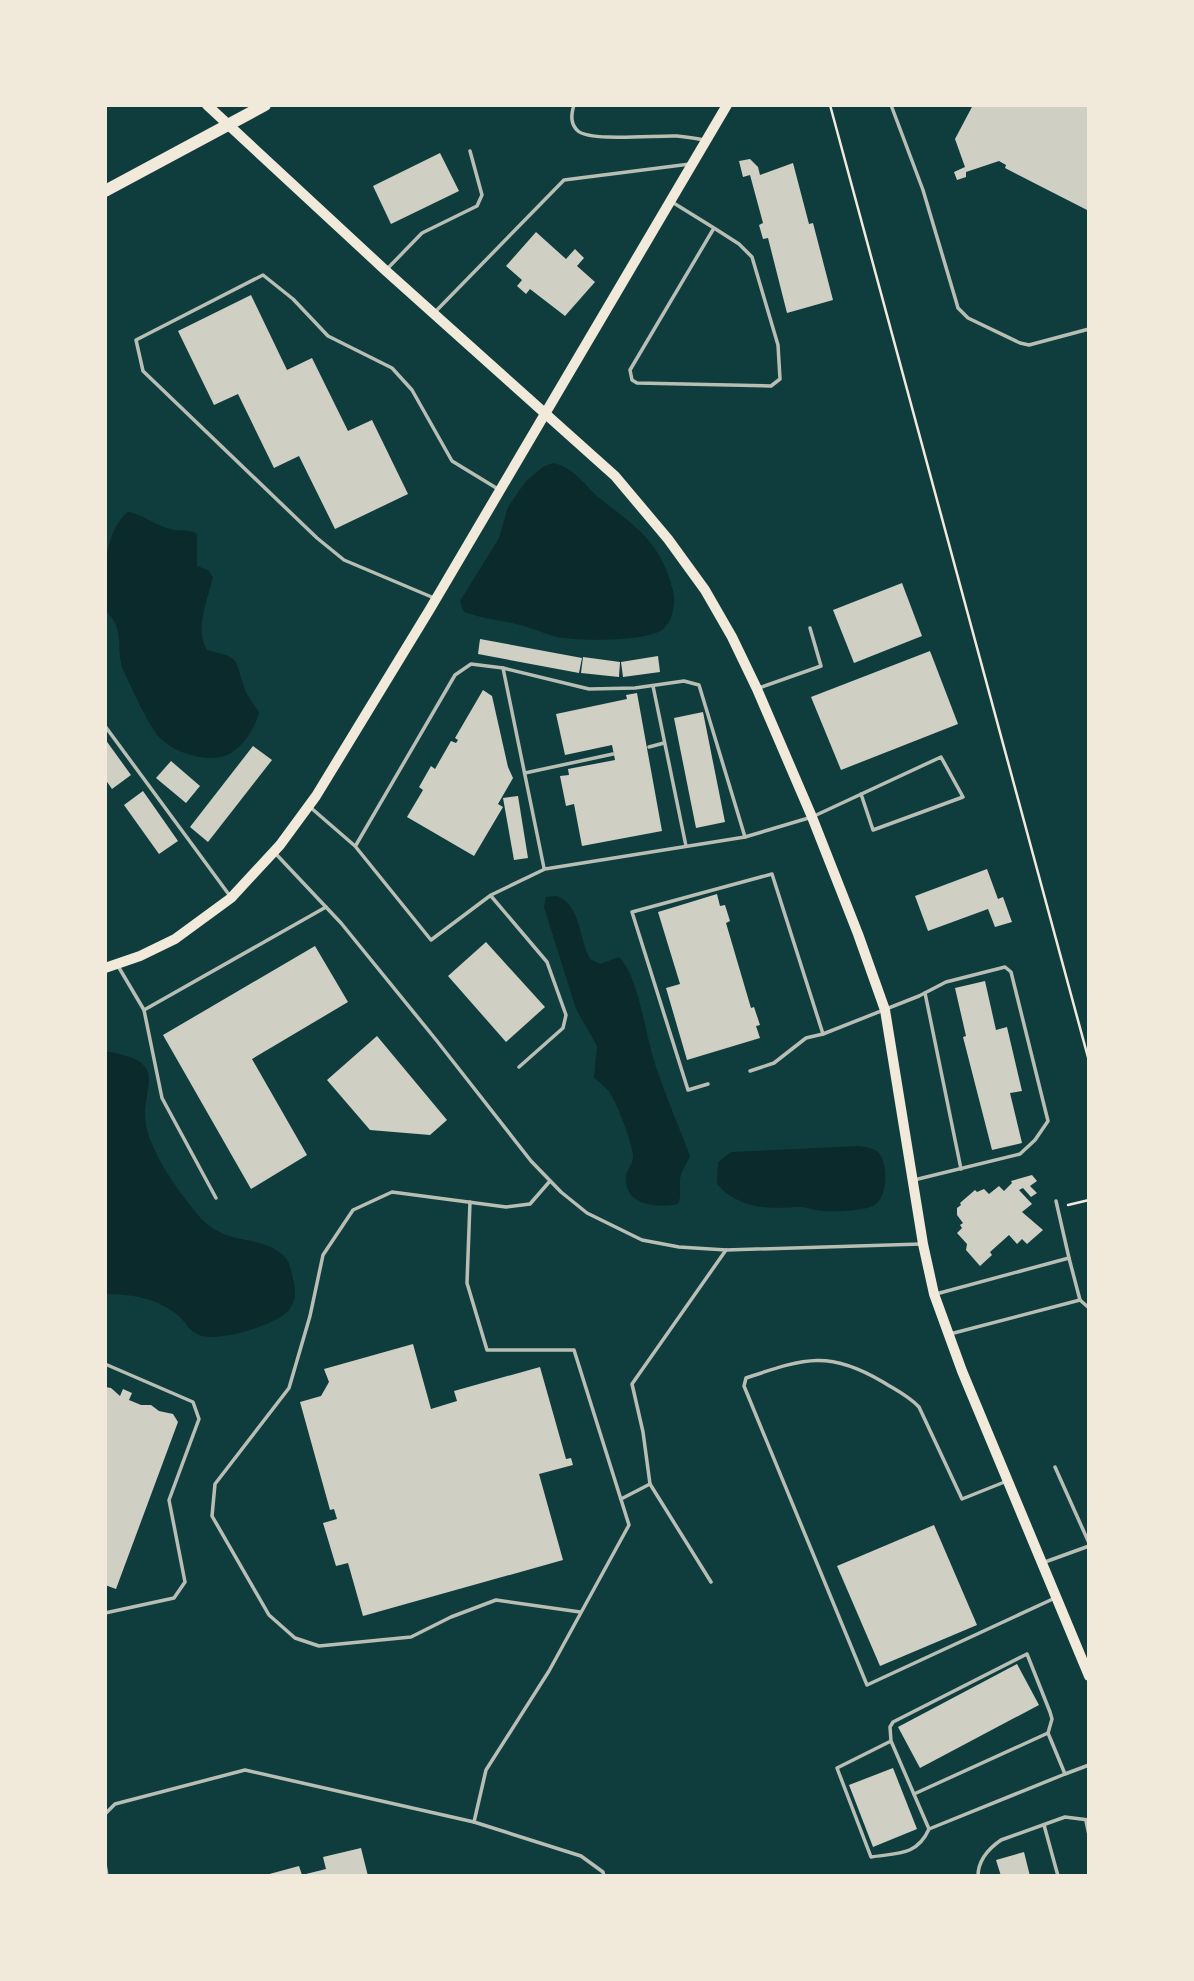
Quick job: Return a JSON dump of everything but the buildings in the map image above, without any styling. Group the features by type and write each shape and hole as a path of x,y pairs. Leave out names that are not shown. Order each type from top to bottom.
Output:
{"highway":[{"path":"105,191 265,105"}],"main road":[{"path":"206,105 385,271 615,476 668,539 705,590 732,637 812,817 859,934 885,1010 923,1244 934,1294 1089,1676"},
{"path":"105,968 140,956 175,939 231,898 274,852 309,806 436,599 727,105"}],"lane":[{"path":"575,105 572,122 577,130 585,134 627,137 679,136 706,140"},
{"path":"891,105 923,190 956,302 963,314 1029,345 1089,329"},
{"path":"385,271 422,233 477,206 482,195 470,151"},
{"path":"433,314 564,180 692,163"},
{"path":"670,201 714,228 739,244 752,257 778,345 780,379 771,386 637,383 632,380 630,370 714,228"},
{"path":"436,599 344,560 317,538 143,371 136,340 263,275 293,299 328,336 392,368 412,390 452,461 500,490"},
{"path":"757,689 821,666 810,628"},
{"path":"355,846 455,675 471,664 503,668 589,689 684,681 699,685 745,837"},
{"path":"503,668 545,869"},
{"path":"653,685 686,846"},
{"path":"105,726 231,898"},
{"path":"649,747 665,743"},
{"path":"525,773 613,754"},
{"path":"309,806 355,846 431,940 491,895 545,869 745,837 812,817 861,794 941,757 963,797 873,830 861,794"},
{"path":"274,852 326,907 429,1031 531,1161 587,1213 642,1240 679,1247 726,1250 923,1244"},
{"path":"708,1084 688,1090 632,912 772,874 823,1034"},
{"path":"491,895 547,962 566,1014 564,1028 519,1067"},
{"path":"144,1010 326,907"},
{"path":"117,964 144,1010 162,1098 216,1198"},
{"path":"750,1070 774,1063 806,1038 885,1010 946,982 1005,967 1011,972 1048,1121 1035,1140 1020,1154 913,1181"},
{"path":"925,993 961,1169"},
{"path":"550,1181 530,1204 506,1207 392,1192 353,1210 323,1255 310,1316 289,1388 215,1484 212,1516 269,1615 295,1638 319,1646 411,1637 451,1617 496,1600 580,1612"},
{"path":"1056,1201 1080,1300 1089,1308"},
{"path":"470,1202 467,1283 487,1350 574,1350 629,1525 549,1671 486,1770 474,1822"},
{"path":"711,1581 650,1484 643,1432 632,1384 726,1250"},
{"path":"934,1294 1069,1258"},
{"path":"948,1334 1080,1300"},
{"path":"1008,1480 962,1499 924,1416 911,1399 877,1378 840,1362 822,1359 799,1361 746,1378 744,1381 794,1512 867,1685 1057,1597"},
{"path":"105,1364 193,1402 199,1419 169,1500 185,1582 174,1598 105,1613"},
{"path":"1043,1563 1089,1544 1055,1467"},
{"path":"621,1499 650,1484"},
{"path":"914,1794 1048,1733 1051,1712 1027,1654 893,1722 890,1727 891,1741 929,1829"},
{"path":"1048,1733 1065,1774"},
{"path":"891,1741 837,1768 871,1857 910,1851 921,1843 929,1829 1089,1765"},
{"path":"105,1814 115,1804 245,1770 474,1822 582,1856 603,1872 604,1876"},
{"path":"978,1876 981,1861 993,1846 1002,1840 1071,1816 1087,1821 1089,1835"},
{"path":"1044,1825 1058,1876"},
{"path":"105,1864 107,1876"}],"path":[{"path":"830,105 1089,1061"},
{"path":"1058,1208 1089,1200"}],"water":[{"path":"553,463 574,473 597,496 638,529 655,549 668,574 674,596 671,617 662,630 626,639 567,638 464,612 460,601 499,538 508,507 526,481 543,467"},
{"path":"128,512 169,529 197,534 197,566 208,570 213,577 203,614 203,642 207,650 229,656 236,662 246,693 259,712 248,737 227,755 201,757 182,752 166,743 150,724 123,670 116,624 105,610 105,585 109,544 113,532"},
{"path":"557,896 571,907 590,959 600,964 619,957 631,977 655,1064 690,1156 681,1176 678,1204 662,1206 645,1203 637,1200 627,1189 626,1176 633,1159 630,1141 610,1093 594,1078 597,1046 576,1009 544,907 546,897"},
{"path":"105,1051 128,1056 141,1063 147,1071 149,1080 145,1118 148,1133 163,1166 198,1215 220,1232 273,1248 287,1260 295,1295 291,1307 282,1316 260,1327 232,1335 208,1337 196,1334 180,1317 154,1301 135,1296 105,1294"},
{"path":"859,1146 879,1153 885,1172 883,1194 876,1204 866,1208 818,1211 802,1207 761,1207 735,1199 717,1184 718,1162 731,1152"}]}
